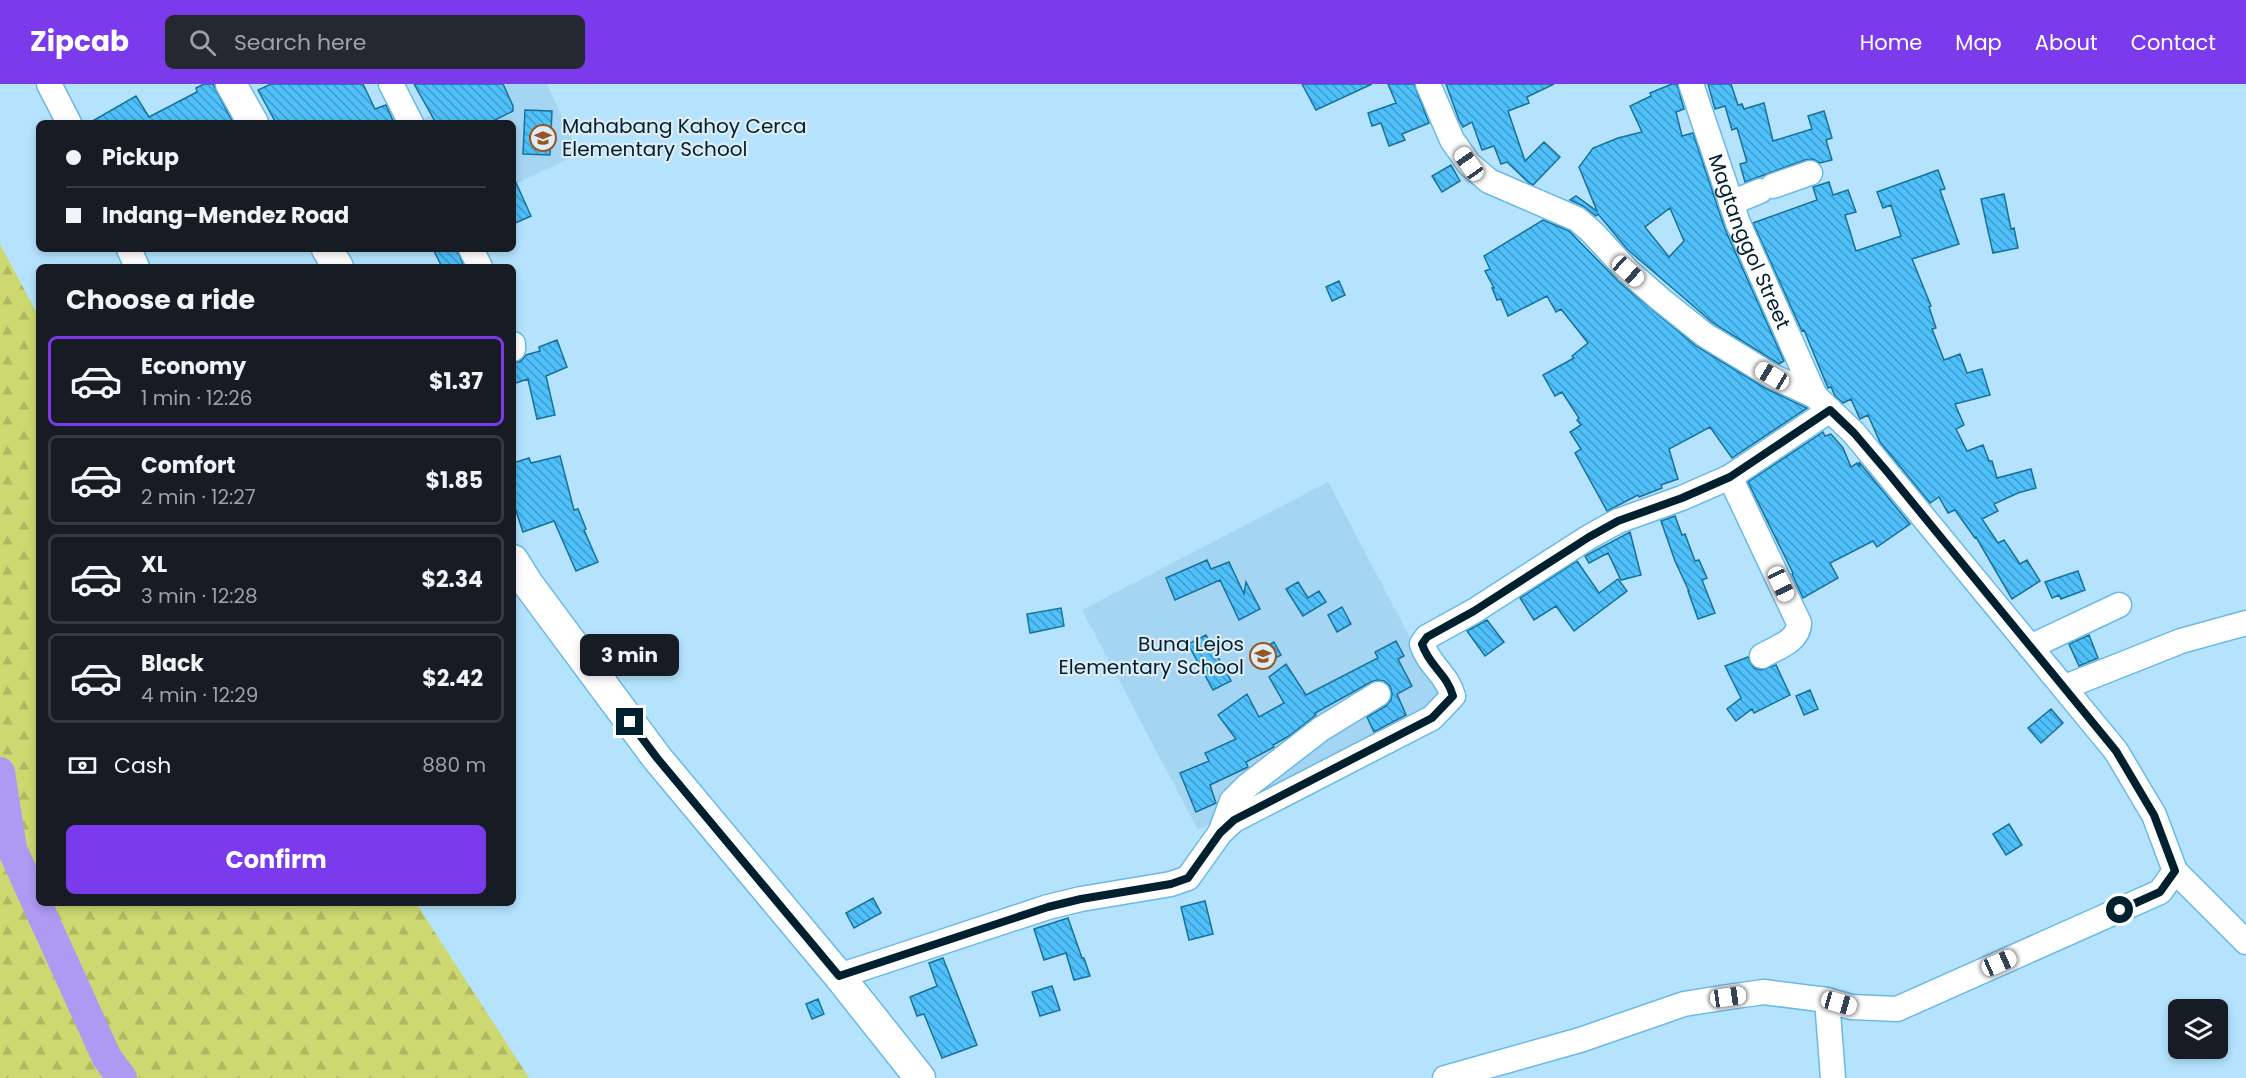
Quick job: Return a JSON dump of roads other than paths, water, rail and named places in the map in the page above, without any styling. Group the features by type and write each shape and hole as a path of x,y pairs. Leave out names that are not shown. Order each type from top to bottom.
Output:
{"main road":[{"path":"231,84 252,120"},
{"path":"516,565 657,758 839,976 920,1078"}],"street":[{"path":"49,84 67,120"},
{"path":"1428,84 1452,140 1469,164 1489,181 1577,219 1660,300 1706,335 1772,376 1822,403 1854,433 2116,751 2154,815 2175,871 2246,942"},
{"name":"Magtanggol Street","path":"1691,84 1731,203 1775,310 1822,403"},
{"path":"395,86 410,120"},
{"path":"1731,203 1810,173"},
{"path":"839,976 1048,907 1171,884 1188,878 1220,833 1234,820 1432,718 1444,707 1453,696 1449,684 1426,658 1422,644 1427,637 1474,611 1618,521 1682,498 1730,477 1822,403"},
{"path":"1730,477 1799,623 1799,631 1794,637 1762,656"},
{"path":"2030,647 2119,605"},
{"path":"2065,687 2181,641 2246,623"},
{"path":"1220,833 1232,801 1247,786 1321,729 1378,694"},
{"path":"1445,1078 1580,1040 1684,1004 1764,992 1827,1000 1851,1007 1897,1009 2160,892 2175,871"},
{"path":"1827,1000 1833,1078"}],"waterway":[{"path":"0,772 12,849 36,902"},
{"path":"38,906 107,1058 122,1078"}],"place":[{"name":"Mahabang Kahoy Cerca Elementary School","path":"543,138"},
{"name":"Buna Lejos Elementary School","path":"1263,656"}]}
